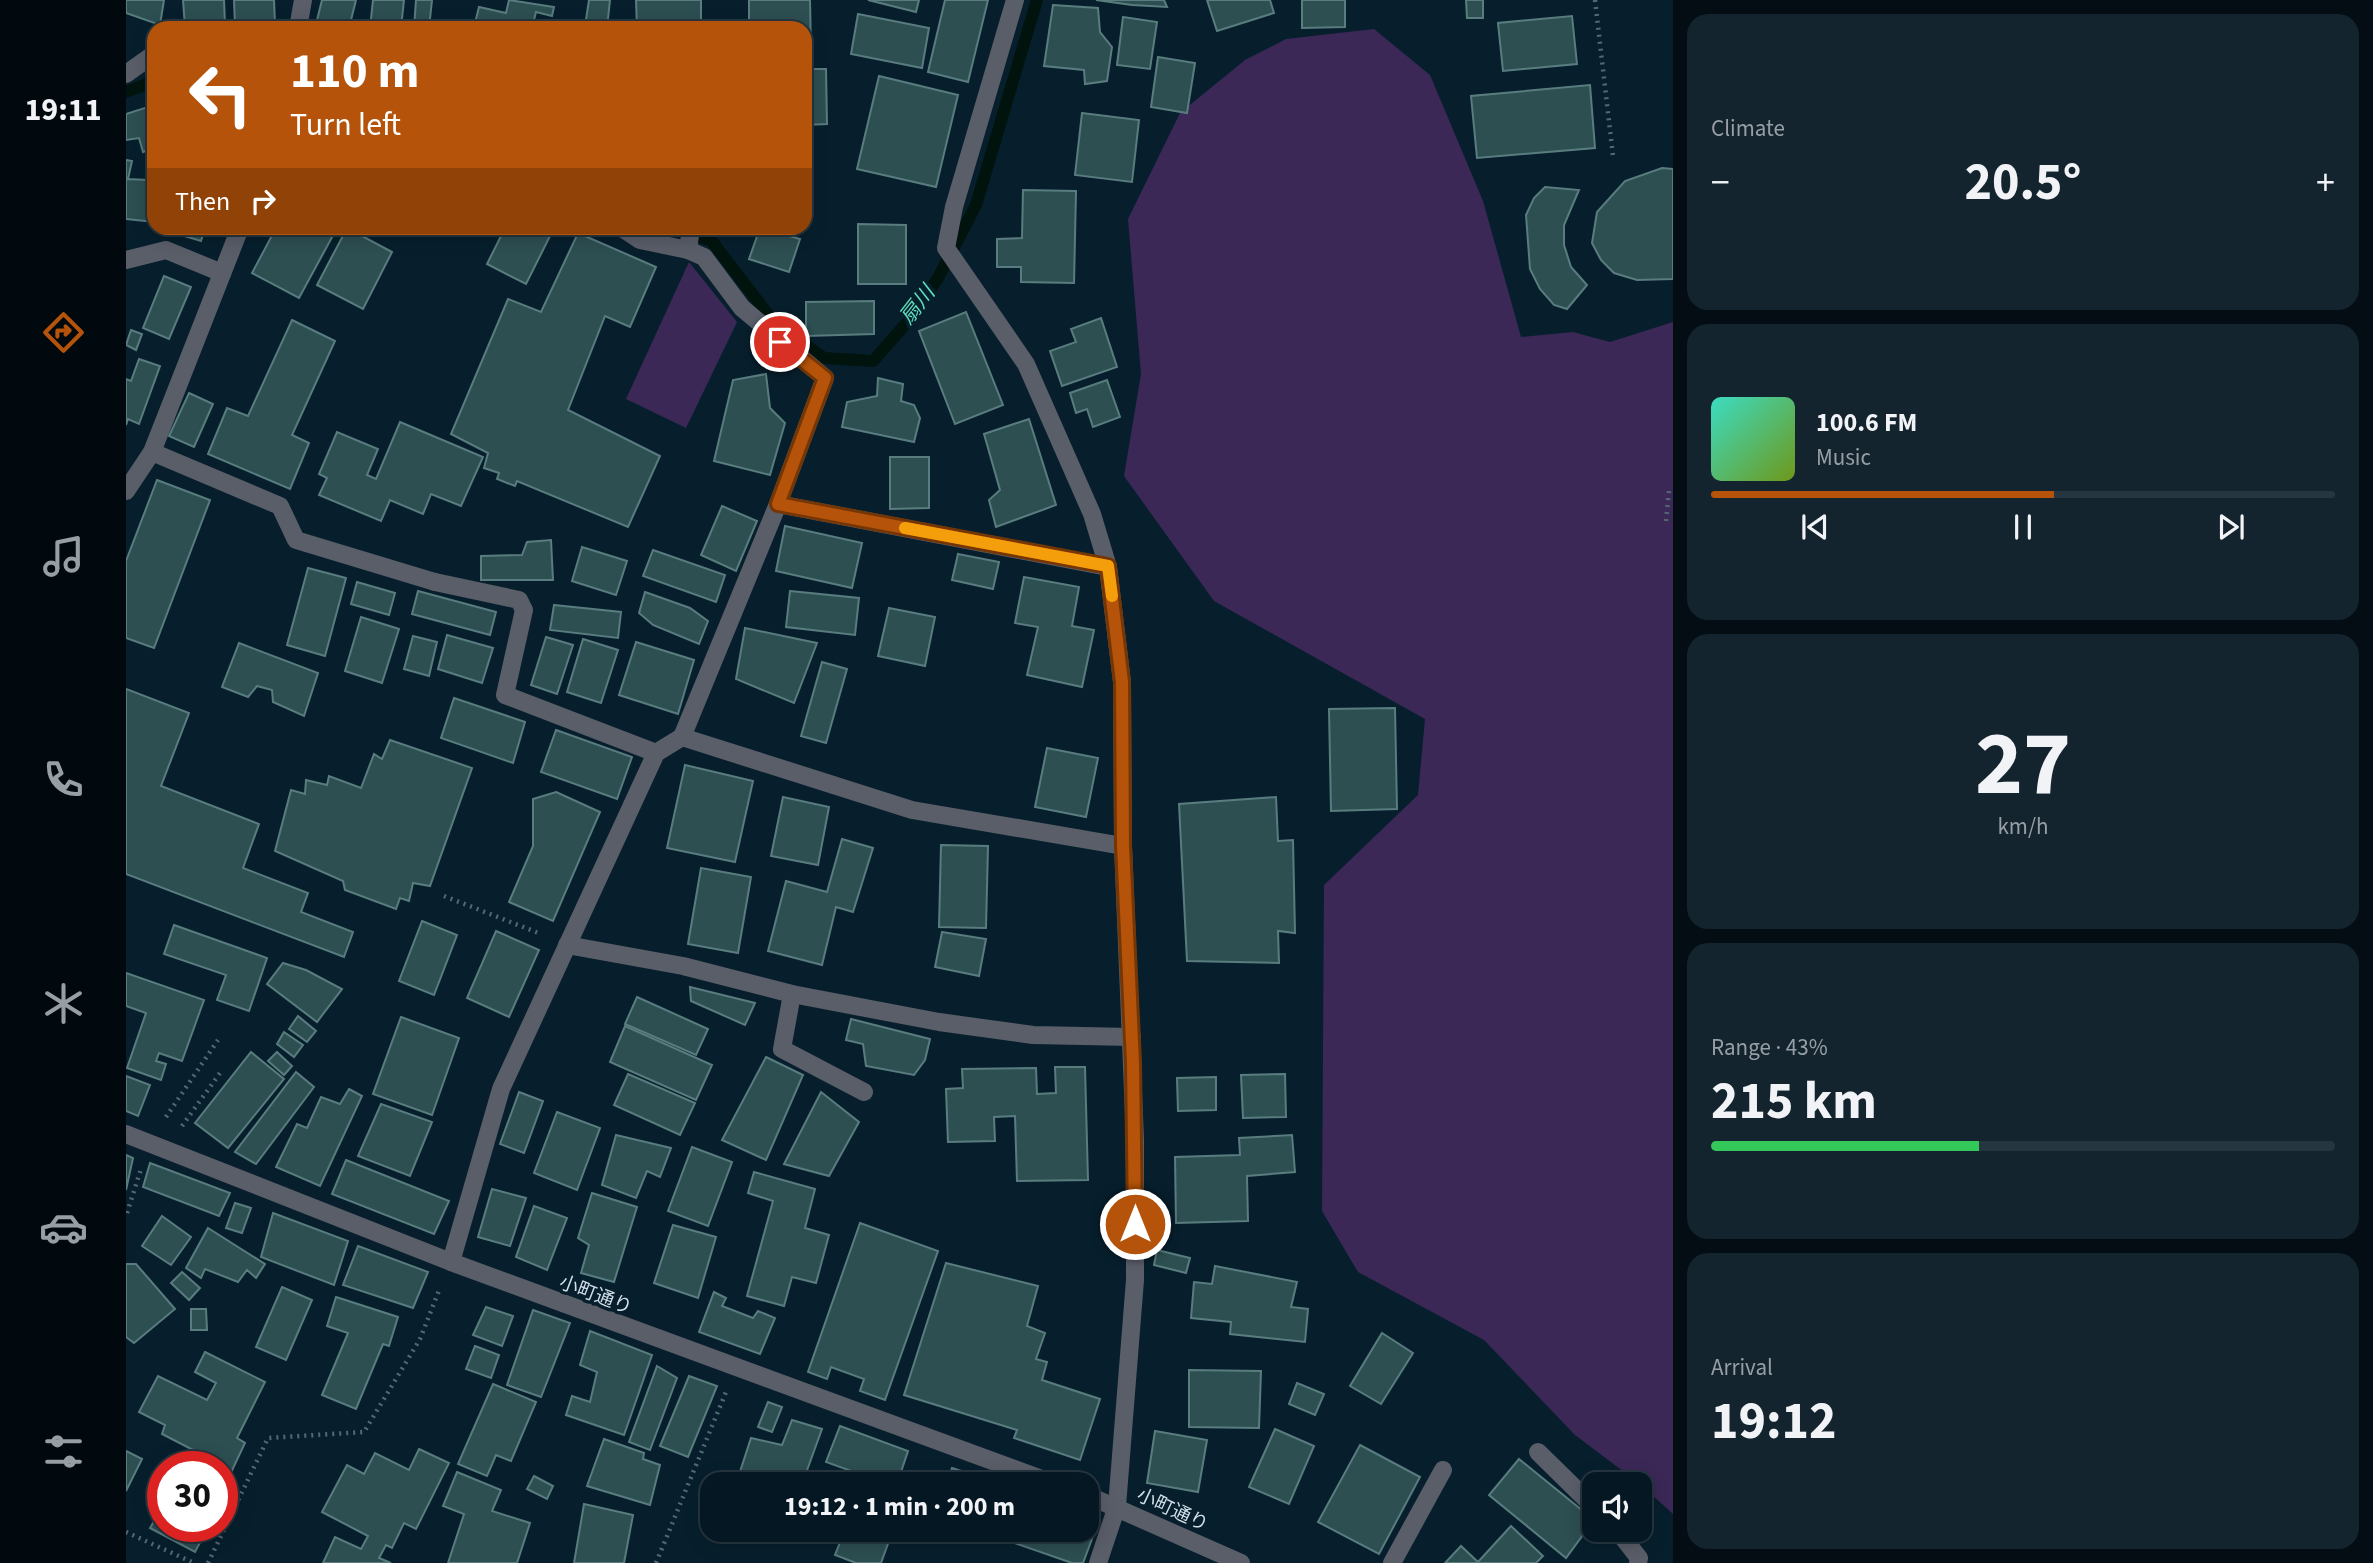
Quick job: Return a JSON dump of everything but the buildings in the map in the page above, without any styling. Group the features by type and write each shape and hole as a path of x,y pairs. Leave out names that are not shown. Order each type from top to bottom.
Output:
{"street":[{"path":"299,21 303,0"},
{"path":"1015,0 954,207 946,248 1026,364 1092,514 1108,566 1122,682 1123,846 1132,1037 1135,1280 1117,1506 1098,1563"},
{"path":"126,74 147,59"},
{"path":"129,481 152,452 237,235"},
{"path":"451,1262 501,1089 656,753 682,737 778,504 825,378 742,308 704,257 688,250 640,240 632,235"},
{"path":"688,250 690,235"},
{"path":"126,260 166,250 222,273"},
{"path":"152,452 280,506 296,540 435,582 519,600 524,610 505,695 656,753"},
{"path":"778,504 1108,566"},
{"path":"682,737 912,810 1123,846"},
{"path":"567,945 683,966 792,994 939,1021 1032,1035 1132,1037"},
{"path":"792,994 782,1049 864,1092"},
{"name":"小町通り","path":"126,1134 451,1262 1022,1472"},
{"path":"1538,1452 1582,1495"},
{"path":"1392,1563 1443,1470"},
{"name":"小町通り","path":"1099,1499 1241,1563"},
{"path":"1626,1542 1639,1558 1638,1563"}],"path":[{"path":"1595,0 1613,156"},
{"path":"1666,521 1669,491 1673,488"},
{"path":"444,895 567,945"},
{"path":"127,1213 157,1146 218,1040"},
{"path":"157,1146 220,1073"},
{"path":"208,1563 268,1438 364,1432 420,1339 451,1262"},
{"path":"656,1563 735,1368"},
{"path":"126,1532 194,1563"}],"shaded area":[{"path":"1374,29 1430,75 1483,201 1521,337 1573,332 1610,342 1673,322 1673,1514 1652,1495 1652,1472 1624,1472 1575,1435 1484,1340 1358,1272 1322,1211 1324,885 1418,795 1425,719 1214,601 1124,476 1141,374 1128,219 1180,113 1245,60 1286,39"},
{"path":"689,262 737,322 686,428 626,399"}],"waterway":[{"name":"扇川","path":"693,235 711,240 773,321 824,358 873,361 911,318 938,278 976,205 1037,0"},
{"name":"扇川","path":"126,92 147,84"}],"slow traffic":[{"path":"905,528 1108,566 1112,596"}],"route":[{"path":"780,342 825,378 778,504 1108,566 1122,682 1123,846 1133,1063 1135,1224"}]}
